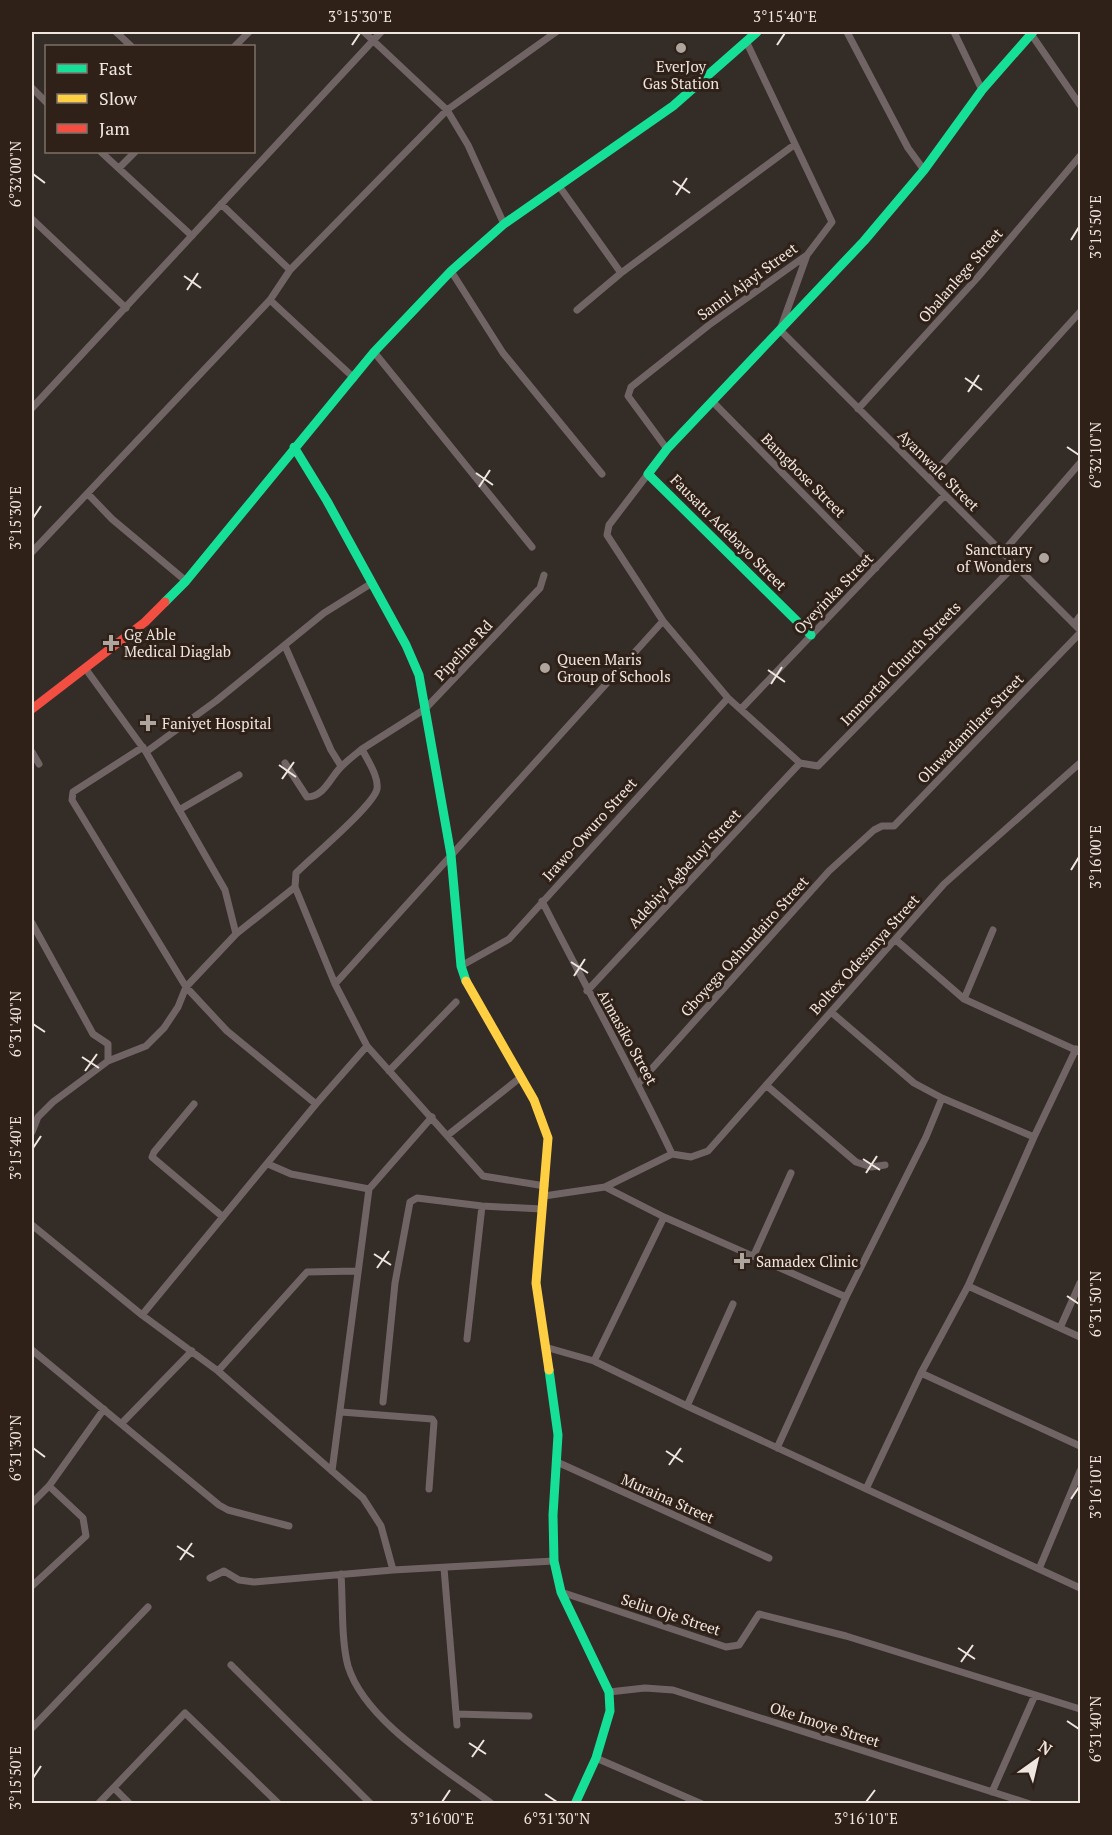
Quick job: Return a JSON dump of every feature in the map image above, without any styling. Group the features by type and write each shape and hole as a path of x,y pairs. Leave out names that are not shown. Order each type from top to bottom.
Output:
{"street":[{"path":"116,32 131,45"},
{"path":"236,45 249,32"},
{"path":"364,32 447,110 468,145 504,224"},
{"path":"32,408 381,32"},
{"path":"32,552 270,300 290,270 447,110 556,32"},
{"path":"32,709 145,622 186,582 294,447 374,352 451,270 504,224 673,106 747,43 756,32"},
{"path":"847,32 908,148 924,170"},
{"path":"954,32 982,90"},
{"path":"1032,33 1080,105"},
{"name":"Fausatu Adebayo Street","path":"811,635 648,474 667,449 864,241 924,170 982,90 1032,33"},
{"name":"Sanni Ajayi Street","path":"667,449 628,396 631,387 709,325 807,255 832,222 747,43"},
{"path":"32,88 45,101"},
{"path":"577,310 621,273 794,145"},
{"path":"102,153 192,236"},
{"path":"119,168 134,153"},
{"name":"Obalanlege Street","path":"858,409 978,277 1080,156"},
{"path":"559,186 621,273"},
{"path":"221,204 290,270"},
{"path":"32,219 126,308"},
{"path":"780,330 807,255"},
{"path":"451,270 503,352 602,474"},
{"path":"270,300 354,378"},
{"path":"929,479 1080,312"},
{"name":"Ayanwale Street","path":"780,330 1080,631"},
{"path":"374,352 532,547"},
{"name":"Bamgbose Street","path":"712,401 876,568"},
{"path":"294,447 406,645 418,675 451,855 461,966 468,985 542,1118 548,1138 536,1258 536,1283 558,1435 553,1515 554,1561 561,1592 609,1692 610,1711 596,1758 575,1803"},
{"path":"1003,552 1080,463"},
{"path":"648,474 609,525 607,536 663,621 728,698 800,763"},
{"path":"88,494 112,519 186,582"},
{"name":"Oyeyinka Street","path":"741,709 945,495"},
{"name":"Immortal Church Streets","path":"800,763 818,766 1014,565"},
{"name":"Pipeline Rd","path":"285,763 307,797 317,794 341,766 362,749 425,709 540,588 544,575"},
{"path":"316,1104 227,1031 186,987 72,797 73,792 144,750 285,646 324,613 372,583"},
{"path":"1074,624 1080,616"},
{"path":"335,984 544,756 663,621"},
{"name":"Oluwadamilare Street","path":"874,830 882,826 894,826 1080,631"},
{"path":"285,646 331,750 341,766"},
{"path":"85,668 144,750 225,890 236,934"},
{"name":"Irawo-Owuro Street","path":"461,966 509,939 728,698"},
{"path":"362,749 377,782 375,794 343,830 296,873 295,887 335,984 367,1046 486,1178 544,1191 605,1187 672,1154"},
{"path":"32,752 39,764"},
{"name":"Adebiyi Agbeluyi Street","path":"587,991 800,763"},
{"name":"Boltex Odesanya Street","path":"672,1154 691,1156 708,1151 944,884 1080,763"},
{"path":"179,810 239,775"},
{"name":"Gboyega Oshundairo Street","path":"639,1083 830,871 874,830"},
{"path":"32,1132 38,1117 53,1102 108,1061 146,1046 164,1028 178,1006 186,987 236,934 295,887"},
{"name":"Aimasiko Street","path":"543,901 587,991 639,1083 672,1154"},
{"path":"32,922 93,1034 108,1044 108,1061"},
{"path":"964,999 993,930"},
{"path":"866,1489 921,1373 968,1286 1034,1137 1078,1051 964,999 896,940"},
{"path":"389,1071 456,1002"},
{"path":"831,1012 914,1083 942,1098 1034,1137"},
{"path":"142,1315 316,1104 367,1046"},
{"path":"448,1135 521,1077"},
{"path":"766,1085 856,1162 871,1167 885,1165"},
{"path":"777,1448 846,1297 926,1137 942,1098"},
{"path":"194,1104 154,1152 152,1158 223,1217"},
{"path":"332,1471 341,1412 356,1271 369,1189 432,1117"},
{"path":"268,1164 291,1174 369,1189"},
{"path":"754,1255 791,1173"},
{"path":"605,1187 664,1217 846,1297"},
{"path":"383,1402 395,1283 410,1202 417,1198 482,1206 542,1209"},
{"path":"467,1339 482,1206"},
{"path":"594,1360 664,1217"},
{"path":"32,1225 142,1315 218,1371 332,1471 374,1512 381,1526 393,1570"},
{"path":"218,1371 307,1272 356,1271"},
{"path":"1060,1328 1080,1283"},
{"path":"968,1286 1080,1337"},
{"path":"687,1406 733,1304"},
{"path":"545,1347 594,1360 687,1406 1080,1588"},
{"path":"32,1350 219,1505 228,1510 289,1526"},
{"path":"122,1423 192,1351"},
{"path":"921,1373 1080,1446"},
{"path":"32,1503 49,1486 104,1409"},
{"path":"341,1412 432,1419 434,1422 429,1489"},
{"name":"Muraina Street","path":"556,1462 769,1558"},
{"path":"1039,1569 1080,1471"},
{"path":"32,1586 86,1536 82,1518 49,1486"},
{"path":"210,1578 224,1571 246,1582 393,1570 554,1561"},
{"path":"444,1568 457,1725"},
{"path":"340,1574 348,1663 356,1687 387,1724 492,1803"},
{"name":"Seliu Oje Street","path":"561,1592 726,1647 739,1645 759,1614 846,1636 1035,1695"},
{"path":"32,1728 148,1607"},
{"path":"231,1665 371,1803"},
{"name":"Oke Imoye Street","path":"609,1692 645,1688 673,1690 1030,1803"},
{"path":"992,1792 1035,1695 1080,1709"},
{"path":"99,1803 185,1713 279,1803"},
{"path":"456,1714 530,1716"},
{"path":"596,1758 702,1803"},
{"path":"114,1788 130,1803"}],"traffic: fast":[{"path":"165,602 186,581 374,352 451,271 504,224 673,106 757,32"},
{"path":"811,635 648,474 667,449 864,241 924,170 982,90 1033,32"},
{"path":"294,447 327,501 406,645 419,675 451,855 461,966 466,981"},
{"path":"549,1370 558,1435 553,1515 554,1561 561,1592 609,1692 610,1711 596,1758 575,1804"}],"traffic: slow":[{"path":"466,981 534,1100 548,1138 536,1283 549,1370"}],"traffic: jam":[{"path":"32,709 145,622 165,602"}],"place":[{"name":"EverJoy Gas Station","path":"681,48"},
{"name":"Sanctuary of Wonders","path":"1044,558"},
{"name":"Gg Able Medical Diaglab","path":"111,643"},
{"name":"Queen Maris Group of Schools","path":"545,668"},
{"name":"Faniyet Hospital","path":"148,723"},
{"name":"Samadex Clinic","path":"742,1261"}]}
